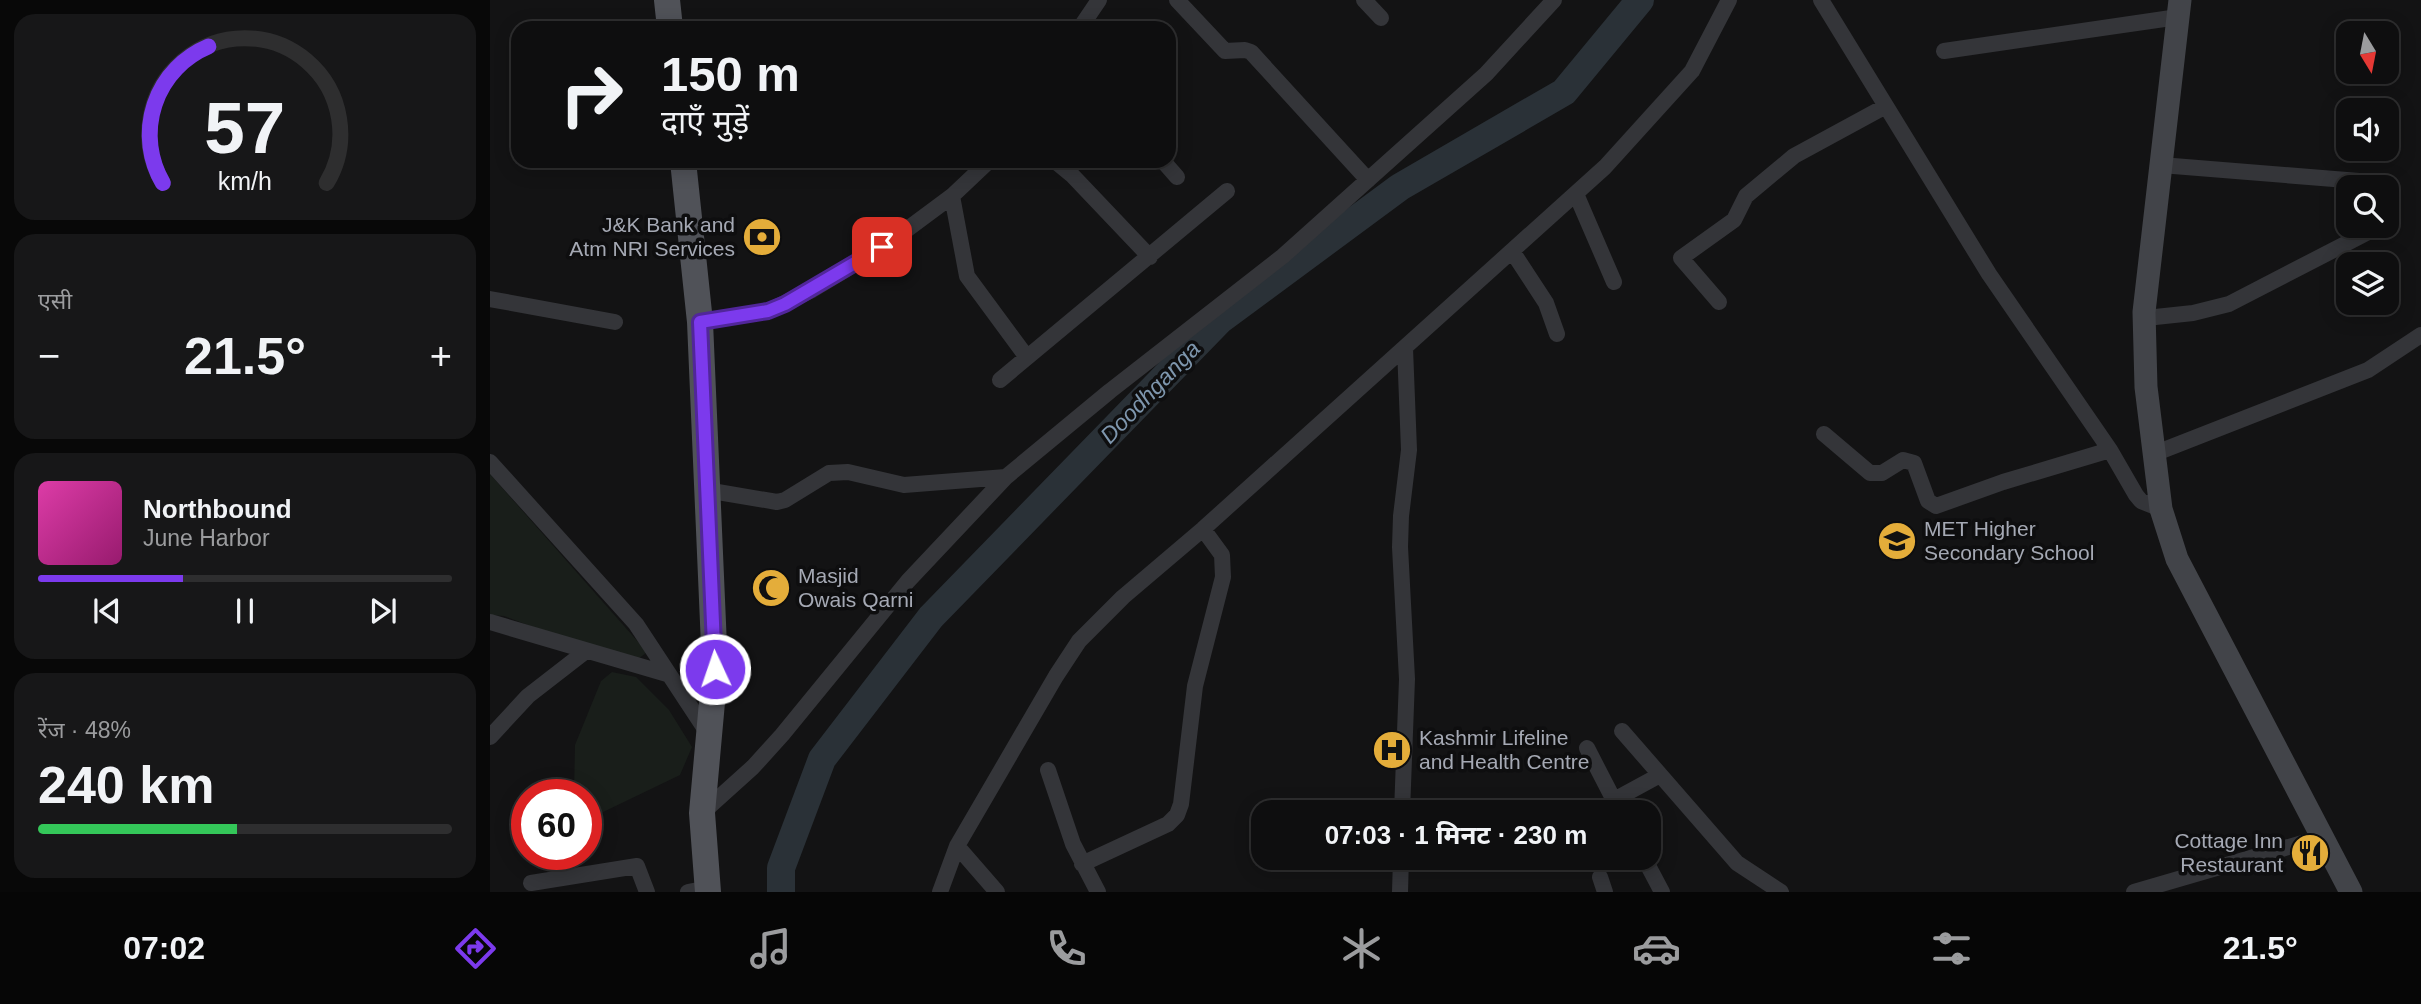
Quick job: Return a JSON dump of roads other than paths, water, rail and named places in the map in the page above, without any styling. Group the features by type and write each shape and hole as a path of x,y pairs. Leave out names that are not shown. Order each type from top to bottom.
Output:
{"main road":[{"path":"667,0 669,21"},
{"path":"2178,9 2144,312 2146,387 2161,509 2177,559 2351,892"},
{"path":"684,168 700,322 715,669 702,813 701,891"}],"street":[{"path":"1085,21 1099,0"},
{"path":"1364,0 1381,18"},
{"path":"702,813 753,767 908,581 1006,477 1110,391 1283,256 1486,74 1554,0"},
{"path":"940,892 957,846 1079,641 1123,597 1203,529 1605,167 1692,71 1729,0"},
{"path":"1821,0 1989,274 2110,450 2141,501 2161,509"},
{"path":"1184,2 1225,51 1251,52 1368,180"},
{"path":"1944,51 2178,9"},
{"path":"1719,302 1681,258 1734,220 1746,196 1794,156 1886,106"},
{"path":"2161,165 2336,179"},
{"path":"700,322 768,311 785,304 882,247 952,196 982,168"},
{"path":"1064,168 1150,257"},
{"path":"1169,168 1177,177"},
{"path":"1000,380 1227,191"},
{"path":"1576,194 1614,282"},
{"path":"952,196 967,276 1026,356"},
{"path":"2146,318 2193,313 2229,304 2357,238"},
{"path":"1512,251 1546,303 1557,334"},
{"path":"490,299 615,322"},
{"path":"2156,453 2368,370 2421,335"},
{"path":"1402,800 1407,679 1400,537 1409,450 1405,348"},
{"path":"1824,434 1870,473 1882,473 1903,460 1914,463 1928,501 1936,506 2003,482 2110,450"},
{"path":"490,462 636,624 709,735"},
{"path":"706,490 777,502 785,500 829,472 848,472 904,485 1006,477"},
{"path":"1082,864 1168,824 1177,815 1181,804 1189,717 1223,577 1222,555 1203,529"},
{"path":"490,622 667,674"},
{"path":"490,737 528,696 586,651"},
{"path":"1622,731 1737,863 1781,892"},
{"path":"1587,748 1614,800"},
{"path":"1048,770 1082,864 1098,892"},
{"path":"1625,800 1660,775"},
{"path":"2134,892 2323,837"},
{"path":"957,846 997,892"},
{"path":"531,883 638,866 647,892"},
{"path":"1401,870 1401,892"},
{"path":"1650,870 1662,892"}],"waterway":[{"name":"Doodhganga","path":"781,892 781,868 822,759 931,617 1220,320 1400,187 1564,92 1640,0"}],"place":[{"name":"J&K Bank and Atm NRI Services","path":"762,237"},
{"name":"MET Higher Secondary School","path":"1897,541"},
{"name":"Masjid Owais Qarni","path":"771,588"},
{"name":"Kashmir Lifeline and Health Centre","path":"1392,750"},
{"name":"Cottage Inn Restaurant","path":"2310,853"}]}
